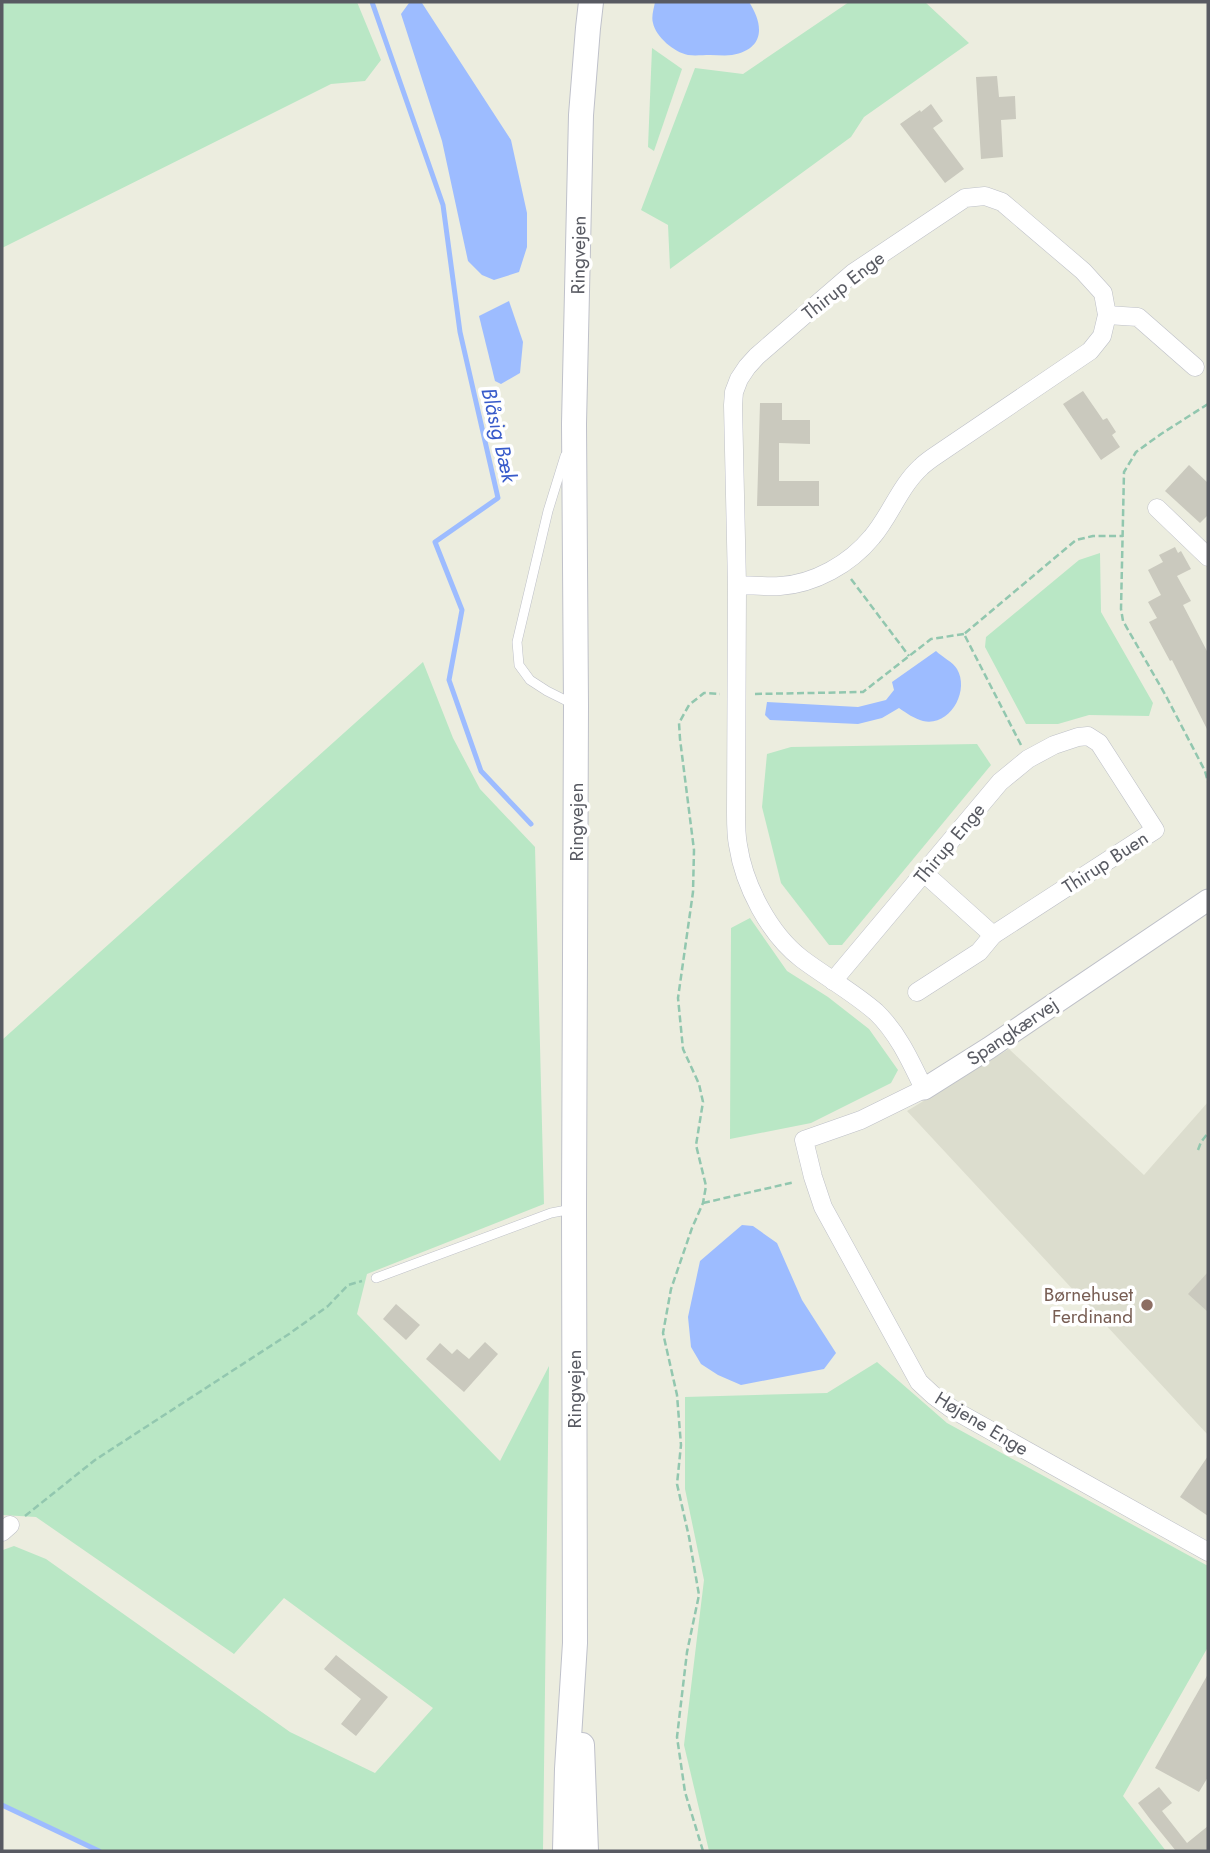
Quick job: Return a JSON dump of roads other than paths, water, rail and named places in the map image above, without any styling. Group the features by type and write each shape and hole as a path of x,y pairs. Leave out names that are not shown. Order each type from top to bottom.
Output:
{"main road":[{"name":"Ringvejen","path":"565,1851 575,1643 574,424 581,115 591,2"},
{"name":"Ringvejen","path":"575,1643 584,1772 586,1851"}],"street":[{"name":"Thirup Enge","path":"924,1089 902,1045 878,1014 799,957 773,929 745,874 738,845 736,813 734,392 747,366 757,356 853,273 965,198 985,196 1002,202 1083,271 1103,293 1107,315"},
{"path":"737,585 779,586 799,583 818,577 840,565 872,537 920,468 1090,351 1102,336 1107,315 1138,317 1195,367"},
{"path":"1157,509 1208,557"},
{"name":"Thirup Enge","path":"833,981 1000,782 1028,759 1054,745 1088,736"},
{"name":"Thirup Buen","path":"917,992 979,952 993,935 1155,830 1099,743 1088,736"},
{"path":"924,873 993,935"},
{"name":"Spangkærvej","path":"804,1140 861,1120 924,1089 1208,900"},
{"name":"Højene Enge","path":"804,1140 823,1207 919,1382 952,1409 1208,1552"}],"lane":[{"path":"574,424 548,512 517,642 519,665 530,680 576,705"},
{"path":"376,1278 551,1213 574,1209"}],"water":[{"path":"655,2 749,2 759,27 756,42 743,52 732,55 688,55 677,51 666,43 655,28 652,18"},
{"path":"409,3 422,3 511,140 527,213 527,247 519,272 494,280 482,275 468,261 442,141 401,14"},
{"path":"509,301 523,342 520,373 501,384 495,381 479,316"},
{"path":"936,651 955,666 961,687 955,706 942,718 923,721 899,708 882,718 858,724 770,720 765,715 767,702 858,707 886,700 894,690 892,682"},
{"path":"742,1225 753,1226 777,1243 802,1300 836,1353 824,1369 741,1385 701,1364 691,1347 688,1317 700,1261"}],"waterway":[{"name":"Blåsig Bæk","path":"372,2 443,205 460,332 498,498 435,542 462,610 449,680 481,771 531,824"},
{"path":"2,1805 99,1851"}],"place":[{"name":"Børnehuset Ferdinand","path":"1147,1305"}]}
